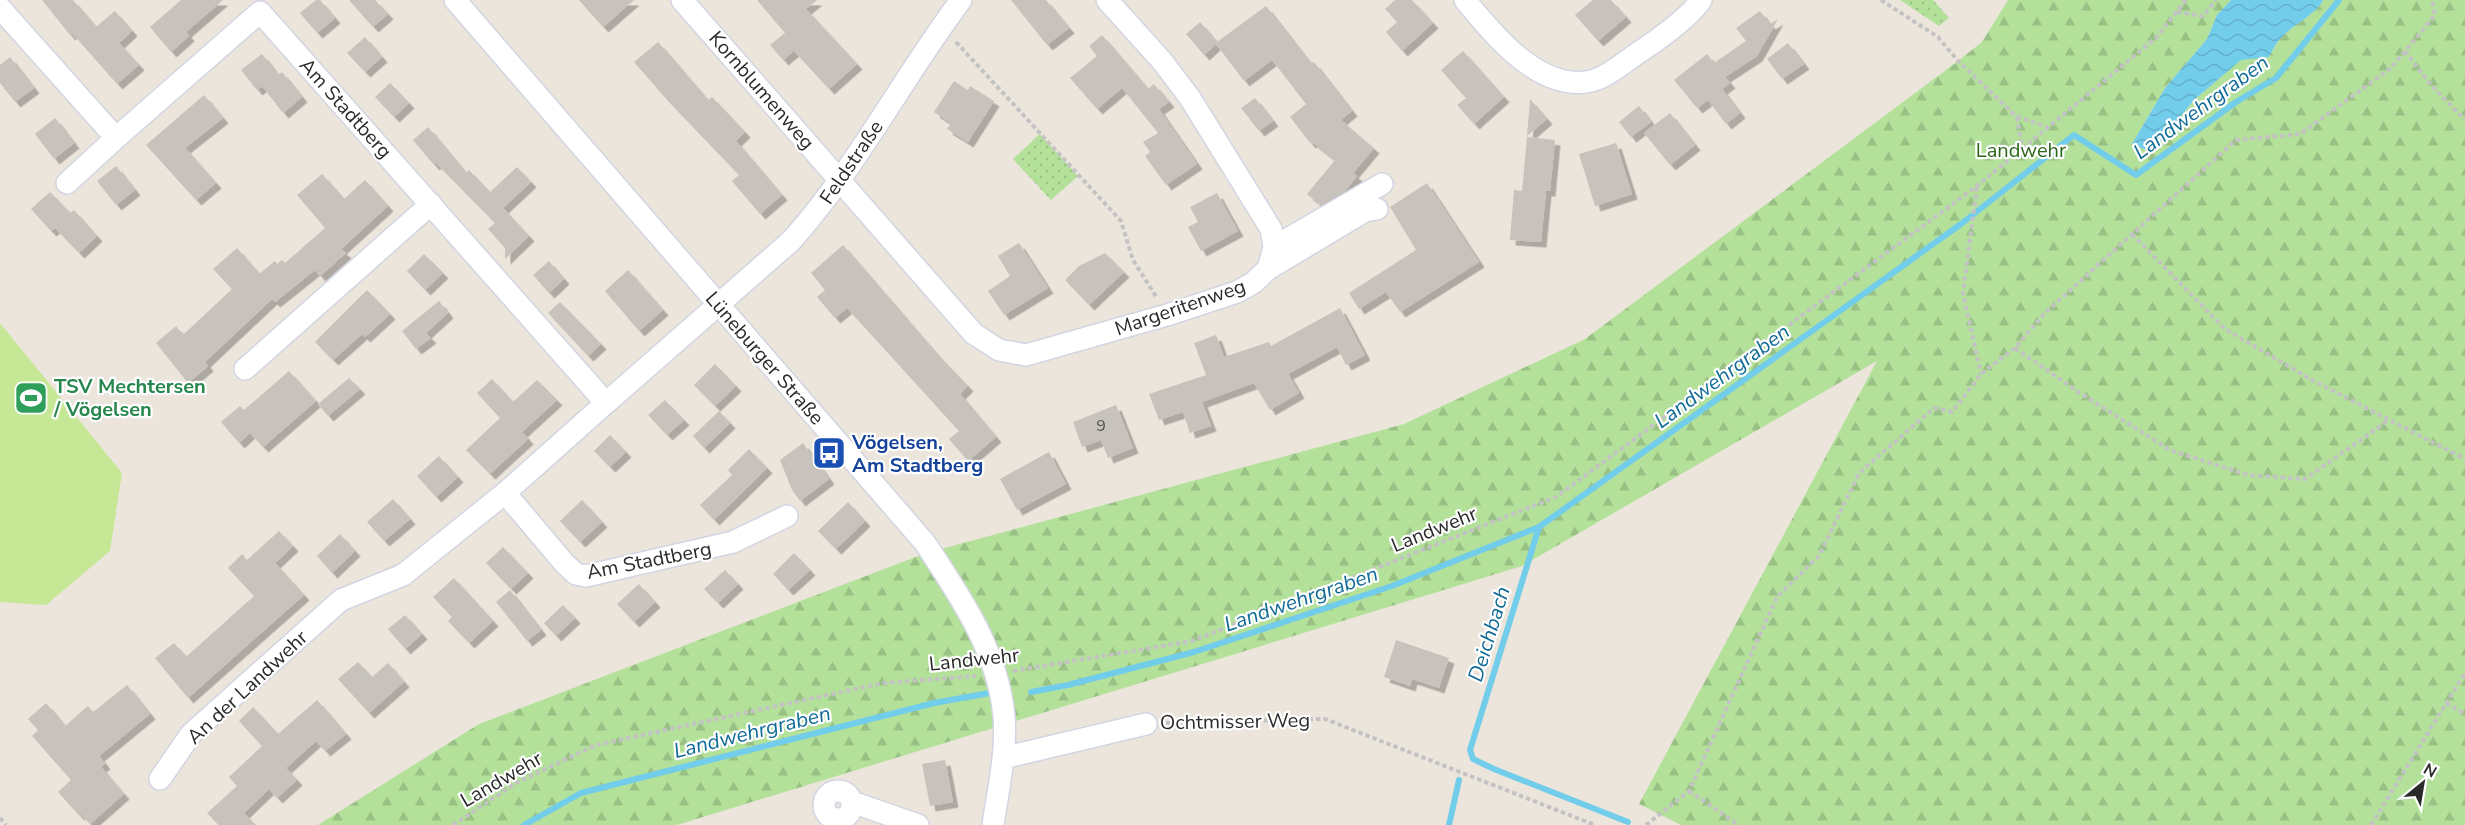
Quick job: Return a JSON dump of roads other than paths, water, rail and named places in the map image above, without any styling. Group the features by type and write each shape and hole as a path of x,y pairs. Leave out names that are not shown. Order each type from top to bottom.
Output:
{"street":[{"name":"Lüneburger Straße","path":"455,0 925,543 958,593 981,635 996,674 1004,716 1003,758 993,825"},
{"name":"Kornblumenweg","path":"682,0 841,180"},
{"name":"Feldstraße","path":"719,305 791,241 841,180 941,26 961,0"},
{"path":"1107,0 1162,61 1190,98 1271,229 1274,247 1382,184"},
{"path":"1465,0 1495,36 1522,61 1562,82 1587,82 1608,73 1654,42 1701,0"},
{"name":"Am Stadtberg","path":"68,183 266,6 431,204 606,403"},
{"path":"0,8 116,138"},
{"name":"Margeritenweg","path":"841,180 974,334 999,350 1026,355 1167,315 1237,292 1253,283 1268,269 1274,247"},
{"path":"244,369 431,204"},
{"path":"1268,269 1365,211 1377,209"},
{"path":"505,493 719,305"},
{"name":"Am Stadtberg","path":"505,493 565,564 576,574 586,576 733,542 787,516"},
{"name":"An der Landwehr","path":"160,779 191,734 341,600 403,575 505,493"},
{"name":"Ochtmisser Weg","path":"1003,758 1146,723"},
{"path":"852,802 918,825"}],"water":[{"path":"2231,0 2323,0 2316,9 2281,38 2269,57 2241,60 2195,99 2151,152 2132,144 2165,88 2207,39 2217,15"}],"waterway":[{"name":"Landwehrgraben","path":"1031,692 1068,685 1194,652 1392,586 1539,527 1961,224 2074,135 2136,175 2236,102 2276,78 2339,0"},
{"name":"Deichbach","path":"1539,527 1470,750 1473,759 1494,769 1628,822"},
{"name":"Landwehrgraben","path":"524,825 581,793 934,703 995,692"},
{"name":"Deichbach","path":"1449,825 1459,780"}],"place":[{"name":"TSV Mechtersen / Vögelsen","path":"31,398"},
{"name":"Vögelsen, Am Stadtberg","path":"829,453"}],"park label":[{"name":"Landwehr","path":"2021,150"}]}
